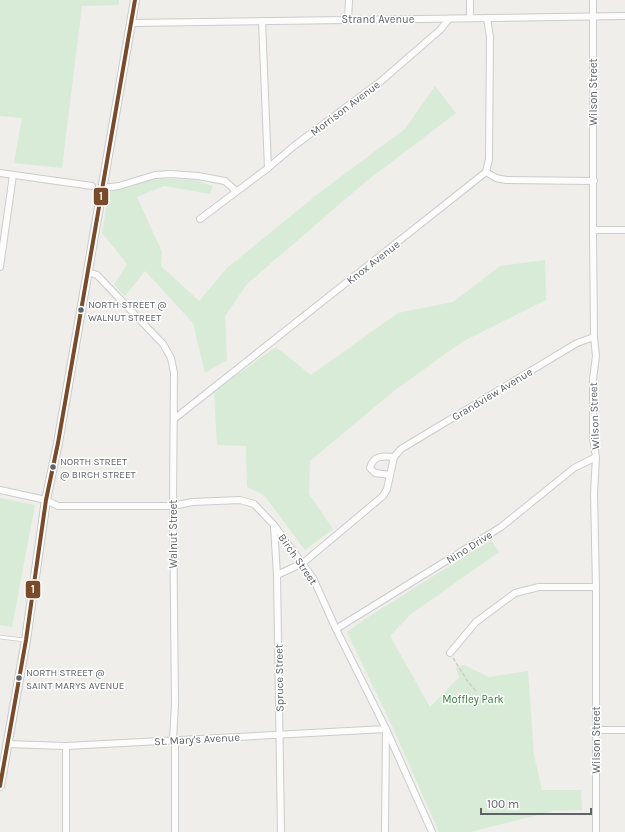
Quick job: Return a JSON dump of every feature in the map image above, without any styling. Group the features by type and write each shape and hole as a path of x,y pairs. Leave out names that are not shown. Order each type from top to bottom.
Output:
{"main road":[{"path":"0,786 26,640 46,500 58,444 135,0"}],"street":[{"path":"348,19 349,0"},
{"path":"470,0 470,17"},
{"name":"Wilson Street","path":"593,0 593,230 594,337 596,356 593,379 593,438 596,457 594,493 596,587 596,832"},
{"name":"Strand Avenue","path":"131,23 625,16"},
{"path":"487,18 490,37 489,159 486,172 496,178 506,180 594,181"},
{"name":"Morrison Avenue","path":"200,219 380,82 440,30 449,19"},
{"path":"262,21 268,168"},
{"name":"Knox Avenue","path":"174,419 486,172"},
{"path":"0,173 92,186"},
{"path":"102,188 119,186 155,175 171,174 198,176 225,181 236,191"},
{"path":"0,267 14,175"},
{"path":"593,230 625,230"},
{"name":"Walnut Street","path":"88,272 97,275 163,344 171,358 174,373 173,506 175,705 173,740 175,745 175,832"},
{"name":"Grandview Avenue","path":"394,458 401,449 563,351 577,343 594,337"},
{"path":"277,575 303,563 383,496 387,489 394,458 385,456 376,457 371,462 370,468 375,473 390,475"},
{"name":"Nino Drive","path":"336,629 501,527 574,468 596,457"},
{"name":"Birch Street","path":"0,490 46,500 58,506 173,506 192,502 240,500 254,504 274,525 313,578 336,629 386,729 432,832"},
{"name":"Spruce Street","path":"274,525 277,575 282,832"},
{"path":"450,653 476,622 516,593 539,587 596,587"},
{"path":"385,832 386,729"},
{"name":"St. Mary's Avenue","path":"8,744 66,746 386,729"},
{"path":"595,730 625,730"},
{"path":"66,746 66,832"}],"lane":[{"path":"0,637 26,640"}],"path":[{"path":"450,653 468,682 477,692"}],"green space":[{"path":"0,0 119,0 119,5 82,6 62,168 14,163 22,118 0,116"},
{"path":"435,86 456,113 364,183 247,284 225,316 227,360 205,373 193,323 145,271 125,296 114,285 127,264 102,233 109,192 147,178 194,180 213,186 210,194 164,186 137,197 162,252 161,266 199,301 227,268 319,193 405,129"},
{"path":"545,260 546,300 462,342 395,390 310,461 309,494 333,529 305,550 264,495 247,487 246,446 217,445 214,391 276,347 311,375 398,313 453,302 500,266"},
{"path":"0,498 35,505 12,627 0,625"},
{"name":"Moffley Park","path":"491,540 499,552 411,614 390,636 430,707 459,677 456,668 464,665 489,677 528,671 534,755 542,790 581,790 582,810 553,811 470,832 439,832 393,728 347,632 365,619"}],"transit line":[{"name":"1","path":"0,786 26,640 46,500 58,443 135,0"}],"place":[{"name":"NORTH STREET @ WALNUT STREET","path":"81,310"},
{"name":"NORTH STREET @ BIRCH STREET","path":"53,467"},
{"name":"NORTH STREET @ SAINT MARYS AVENUE","path":"19,678"}]}
